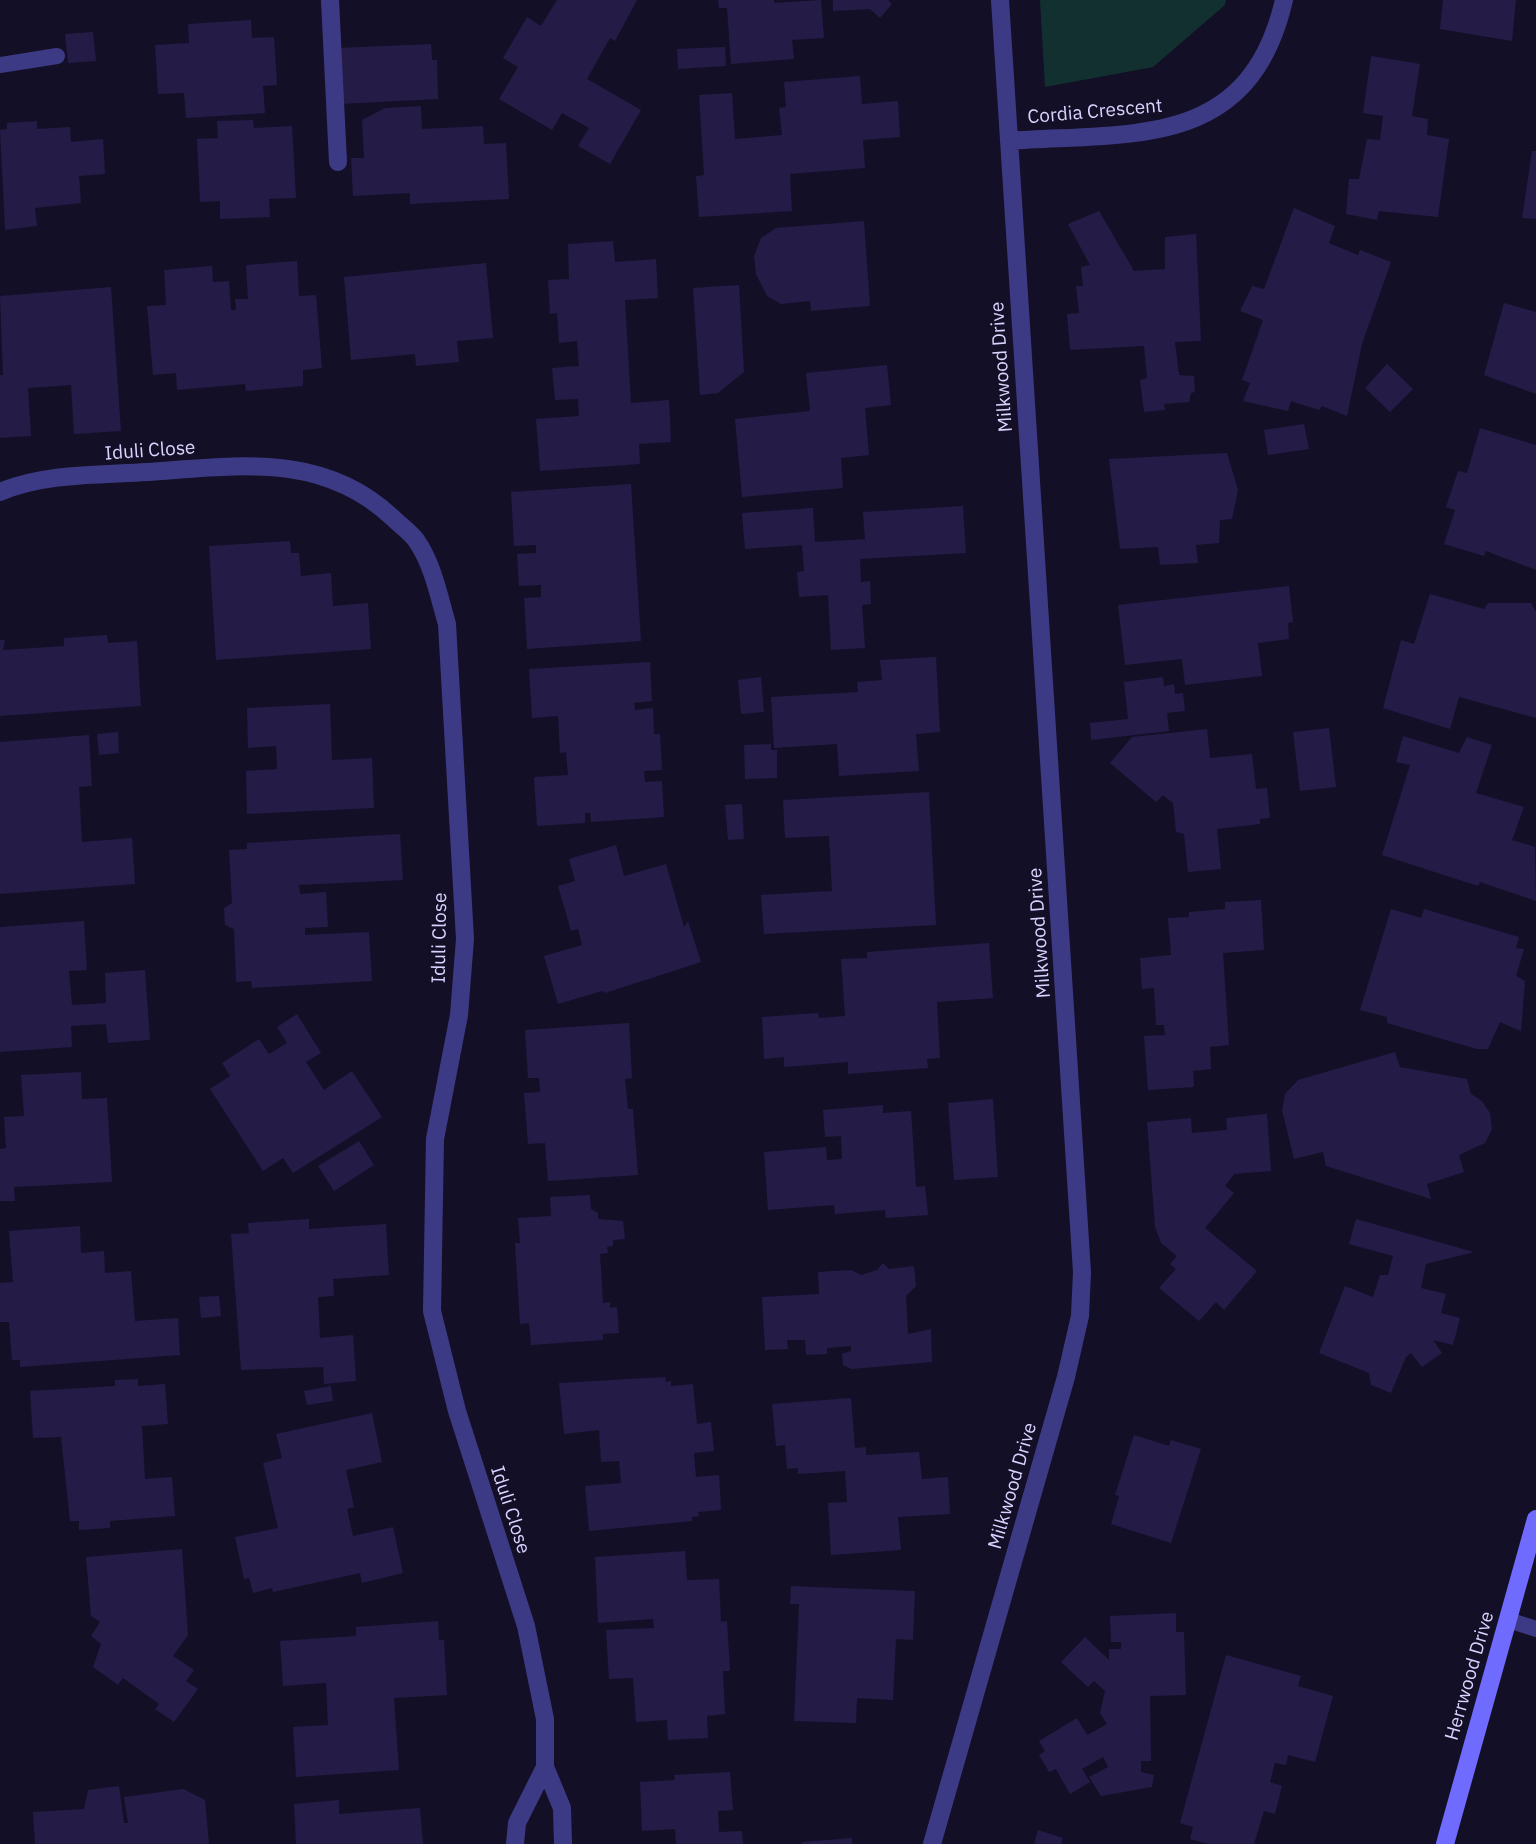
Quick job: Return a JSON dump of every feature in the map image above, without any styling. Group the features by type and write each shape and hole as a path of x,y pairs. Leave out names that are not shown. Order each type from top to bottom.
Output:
{"street":[{"path":"330,0 338,162"},
{"name":"Milkwood Drive","path":"932,1844 1066,1377 1080,1305 1080,1219 1000,0"},
{"name":"Cordia Crescent","path":"1009,141 1142,131 1186,124 1221,107 1254,76 1276,35 1284,0"},
{"name":"Iduli Close","path":"0,492 66,477 232,466 291,467 344,482 382,508 416,541 434,577 447,624 465,940 458,1015 435,1139 432,1311 457,1411 526,1626 545,1719 545,1767 562,1808 563,1844"},
{"name":"Herrwood Drive","path":"1445,1844 1536,1520"},
{"name":"Iduli Close","path":"515,1844 517,1824 545,1767"}],"lane":[{"path":"0,65 57,56"},
{"path":"1508,1620 1536,1629"}],"green space":[{"path":"1040,0 1226,0 1225,5 1153,67 1045,87"}],"building":[{"path":"557,0 637,0 615,41 610,38 587,79 641,110 610,164 578,146 589,128 562,113 552,130 499,99 518,67 503,58 527,17 541,26"},
{"path":"718,0 774,0 774,3 821,0 824,38 792,40 794,59 731,64 727,8 719,8"},
{"path":"833,0 888,0 892,4 880,18 870,9 833,11"},
{"path":"1443,0 1516,0 1512,41 1440,29"},
{"path":"251,20 252,38 274,37 277,85 263,86 265,113 186,118 184,93 158,94 155,45 189,43 188,24"},
{"path":"93,32 96,61 68,63 65,34"},
{"path":"431,44 432,60 437,60 438,99 340,104 337,48"},
{"path":"725,47 726,66 678,69 677,49"},
{"path":"1371,56 1420,64 1412,116 1428,119 1427,135 1449,139 1438,217 1379,211 1377,220 1346,214 1349,179 1359,179 1367,139 1380,140 1383,116 1363,113"},
{"path":"860,76 862,104 898,101 900,137 863,140 865,168 790,174 792,211 699,217 696,176 704,175 699,95 732,93 735,139 782,135 779,108 786,107 784,82"},
{"path":"421,106 422,129 483,126 484,144 506,143 509,199 410,204 410,193 353,196 351,158 364,158 362,120 385,108"},
{"path":"253,120 254,128 292,126 296,198 269,199 270,217 220,219 220,201 200,202 197,139 218,138 217,121"},
{"path":"37,121 37,129 70,127 71,142 103,139 105,174 79,176 81,203 35,208 37,226 5,230 0,130 7,129 7,123"},
{"path":"1532,151 1536,151 1536,219 1522,218"},
{"path":"1294,208 1335,226 1329,243 1358,255 1360,250 1391,262 1362,344 1347,416 1322,406 1319,410 1291,401 1288,411 1243,401 1250,383 1242,380 1263,320 1240,311 1252,286 1264,289"},
{"path":"1099,211 1134,271 1165,269 1165,237 1196,234 1201,341 1175,342 1179,375 1194,376 1195,392 1191,393 1189,402 1164,404 1165,410 1144,412 1140,380 1147,378 1144,346 1070,350 1067,314 1079,313 1076,286 1083,286 1081,267 1090,265 1068,224"},
{"path":"864,221 870,306 811,311 810,301 781,304 767,296 756,274 754,256 761,238 776,228"},
{"path":"613,241 615,262 656,259 658,298 625,300 631,403 669,400 671,442 639,444 640,464 540,471 536,419 579,416 578,399 555,400 552,368 579,366 577,341 559,343 557,313 550,314 548,280 569,279 568,244"},
{"path":"297,261 299,296 316,295 322,368 303,370 303,386 246,391 245,384 177,390 176,373 153,375 147,306 166,305 164,270 212,266 213,282 229,281 231,310 236,310 235,299 248,299 246,265"},
{"path":"486,263 493,338 457,341 459,362 416,366 415,354 351,360 344,277"},
{"path":"739,285 744,372 718,393 700,395 693,288"},
{"path":"111,287 121,431 74,434 71,385 28,388 31,436 0,438 0,375 3,375 0,296"},
{"path":"1504,303 1536,312 1536,394 1484,375"},
{"path":"1387,364 1413,389 1390,412 1365,388"},
{"path":"887,365 891,405 865,408 869,455 841,458 843,488 742,497 735,419 810,411 806,373"},
{"path":"1304,424 1309,449 1268,455 1264,430"},
{"path":"1480,428 1536,445 1536,570 1486,551 1484,556 1444,544 1455,510 1446,507 1458,471 1467,473"},
{"path":"1227,453 1238,490 1232,519 1220,520 1219,543 1196,545 1198,563 1160,565 1158,547 1120,549 1109,459"},
{"path":"631,484 641,641 527,649 524,598 541,597 541,585 519,586 517,554 536,553 536,545 514,546 511,492"},
{"path":"963,506 966,553 860,559 861,582 870,581 871,604 862,605 865,648 831,650 828,595 799,597 797,572 804,571 802,545 745,549 742,513 813,508 815,542 865,539 863,512"},
{"path":"290,541 291,553 299,553 301,576 331,573 333,606 368,603 371,649 216,660 209,546"},
{"path":"1289,586 1293,622 1288,623 1289,639 1258,643 1262,676 1185,685 1182,659 1125,665 1118,605"},
{"path":"1430,594 1484,609 1488,603 1531,603 1536,612 1536,718 1459,697 1450,729 1383,708 1401,640 1414,644"},
{"path":"107,635 108,643 137,641 141,706 0,716 0,640 5,640 3,650 64,646 64,638"},
{"path":"936,657 940,732 916,734 919,771 839,776 837,744 774,748 771,697 858,692 857,682 882,680 880,660"},
{"path":"650,662 652,701 634,703 635,710 653,708 654,734 660,734 662,770 644,771 645,782 662,781 664,817 591,822 590,813 585,813 585,823 537,826 534,777 568,775 566,752 560,753 558,716 532,718 529,669"},
{"path":"761,677 764,712 741,714 738,680"},
{"path":"1163,677 1164,686 1174,684 1175,694 1183,693 1185,711 1167,713 1169,731 1091,740 1090,723 1128,719 1124,682"},
{"path":"330,704 332,760 372,758 374,808 247,814 246,771 277,769 276,746 248,748 247,708"},
{"path":"1329,728 1336,787 1300,791 1293,732"},
{"path":"1207,729 1210,758 1252,754 1256,789 1267,788 1270,818 1260,819 1260,824 1217,829 1221,869 1188,872 1184,834 1176,832 1173,803 1163,795 1156,802 1110,763 1132,737"},
{"path":"118,732 119,753 99,755 97,734"},
{"path":"89,735 92,786 79,787 82,842 132,838 135,884 0,894 0,742"},
{"path":"1403,736 1459,753 1467,737 1492,745 1476,793 1524,807 1512,840 1535,847 1536,901 1480,882 1478,886 1382,855 1410,765 1396,762"},
{"path":"771,744 771,750 777,750 777,778 745,779 744,745"},
{"path":"929,792 936,925 764,934 761,895 832,891 829,836 785,838 783,800"},
{"path":"742,804 744,839 728,840 725,805"},
{"path":"400,834 403,880 299,885 300,894 326,892 328,927 305,928 305,935 369,932 372,981 252,988 251,981 236,982 234,929 225,925 224,908 232,903 229,850 247,849 247,843"},
{"path":"616,845 624,876 666,864 684,927 688,921 701,962 605,993 602,991 558,1004 544,956 582,945 578,929 571,931 558,886 575,881 569,859"},
{"path":"1261,900 1264,950 1223,953 1229,1045 1210,1047 1211,1069 1193,1071 1194,1087 1148,1090 1144,1036 1165,1035 1164,1025 1156,1025 1154,988 1142,989 1140,958 1171,955 1168,918 1189,917 1189,912 1225,909 1225,902"},
{"path":"1391,909 1421,918 1424,909 1519,937 1516,948 1524,949 1516,976 1525,981 1521,1031 1500,1022 1488,1049 1477,1049 1387,1023 1387,1017 1360,1010"},
{"path":"84,921 87,970 69,971 72,1005 106,1003 105,973 145,970 150,1040 108,1043 106,1024 71,1026 72,1047 0,1052 0,927"},
{"path":"989,943 993,998 937,1002 940,1058 927,1059 928,1068 848,1074 848,1062 784,1067 784,1057 764,1059 762,1017 818,1013 819,1018 845,1016 841,959 867,958 867,952"},
{"path":"297,1014 321,1053 306,1062 324,1090 352,1071 382,1117 293,1173 283,1158 263,1171 210,1089 230,1076 222,1063 259,1039 269,1054 287,1043 277,1027"},
{"path":"629,1023 632,1078 625,1079 628,1109 633,1109 638,1175 548,1181 545,1143 528,1144 524,1093 540,1092 539,1078 528,1078 525,1030"},
{"path":"1395,1052 1400,1067 1467,1079 1471,1094 1482,1101 1490,1113 1492,1129 1485,1143 1459,1155 1464,1172 1427,1184 1431,1199 1326,1166 1323,1152 1294,1159 1282,1110 1285,1094 1298,1080"},
{"path":"81,1072 82,1099 107,1098 112,1182 14,1187 15,1201 0,1201 0,1149 6,1148 4,1117 24,1116 21,1075"},
{"path":"993,1099 998,1177 954,1180 948,1103"},
{"path":"883,1105 883,1113 911,1111 916,1187 925,1186 928,1215 886,1218 885,1210 835,1214 834,1205 768,1210 764,1152 826,1147 827,1160 842,1159 841,1136 825,1137 823,1110"},
{"path":"1267,1114 1271,1171 1234,1174 1225,1186 1234,1193 1205,1228 1257,1271 1224,1310 1216,1302 1199,1321 1159,1288 1176,1269 1170,1264 1177,1256 1161,1243 1155,1227 1147,1122 1191,1118 1192,1133 1227,1130 1226,1118"},
{"path":"359,1141 374,1165 334,1191 318,1166"},
{"path":"590,1195 591,1209 598,1213 598,1219 623,1221 625,1239 613,1240 613,1246 607,1247 608,1253 600,1254 603,1303 610,1302 610,1308 617,1307 619,1333 603,1334 603,1340 531,1345 529,1323 520,1324 515,1243 520,1243 518,1218 551,1216 550,1197"},
{"path":"309,1219 309,1229 386,1224 389,1275 333,1279 334,1296 318,1297 320,1338 353,1335 356,1381 324,1384 323,1367 241,1370 231,1234 249,1233 248,1223"},
{"path":"1356,1219 1474,1252 1426,1264 1421,1288 1446,1294 1441,1313 1460,1318 1453,1345 1433,1340 1442,1353 1422,1367 1411,1353 1406,1357 1391,1393 1371,1385 1369,1373 1319,1353 1345,1286 1373,1297 1380,1275 1388,1275 1393,1256 1349,1244"},
{"path":"80,1226 81,1253 104,1251 105,1273 131,1271 135,1321 178,1318 180,1355 20,1367 20,1360 12,1360 9,1322 0,1322 0,1283 13,1282 9,1231"},
{"path":"883,1263 889,1269 914,1266 916,1286 906,1296 908,1334 931,1329 932,1362 852,1369 843,1365 842,1354 851,1351 851,1346 827,1348 827,1354 806,1355 805,1340 787,1340 788,1349 765,1350 762,1297 819,1294 818,1272 851,1270 861,1275 877,1270"},
{"path":"219,1296 221,1316 201,1318 199,1297"},
{"path":"665,1377 666,1382 671,1381 671,1386 693,1384 697,1424 711,1422 714,1451 694,1453 696,1477 719,1475 721,1510 698,1512 699,1516 692,1517 692,1521 589,1531 585,1486 621,1483 619,1461 601,1462 599,1430 564,1434 559,1383"},
{"path":"138,1379 138,1386 165,1384 168,1424 142,1426 145,1479 172,1477 175,1516 110,1521 110,1528 79,1530 79,1521 70,1521 61,1437 33,1438 30,1391 115,1386 115,1380"},
{"path":"331,1386 333,1401 307,1405 304,1391"},
{"path":"851,1398 855,1448 866,1447 866,1455 919,1452 922,1479 948,1477 950,1514 898,1517 901,1550 831,1555 828,1503 847,1502 845,1471 798,1474 798,1468 787,1469 785,1445 776,1446 772,1404"},
{"path":"372,1413 382,1462 346,1470 354,1507 347,1509 353,1536 393,1527 403,1573 362,1583 360,1573 273,1592 272,1588 253,1593 249,1578 244,1579 235,1537 278,1528 263,1463 282,1458 276,1434"},
{"path":"1134,1435 1169,1446 1171,1440 1201,1449 1171,1543 1111,1524 1119,1496 1115,1495"},
{"path":"182,1549 188,1635 173,1656 194,1670 186,1681 198,1689 174,1722 155,1709 159,1704 123,1678 118,1685 93,1667 101,1644 91,1636 100,1622 91,1616 86,1557"},
{"path":"685,1551 687,1580 719,1579 721,1622 727,1621 730,1671 723,1671 725,1714 707,1716 708,1738 668,1740 667,1720 636,1722 633,1678 609,1679 606,1630 654,1628 653,1619 598,1623 595,1557"},
{"path":"791,1586 915,1591 913,1640 896,1639 893,1700 857,1698 856,1723 794,1721 799,1604 790,1604"},
{"path":"1176,1613 1176,1632 1184,1632 1186,1695 1150,1696 1151,1761 1141,1761 1141,1772 1154,1775 1152,1787 1101,1796 1089,1777 1108,1767 1103,1757 1082,1769 1090,1782 1070,1794 1056,1769 1049,1772 1039,1755 1045,1751 1039,1741 1077,1718 1087,1735 1107,1724 1100,1713 1105,1691 1094,1681 1088,1687 1061,1662 1085,1637 1109,1660 1109,1649 1121,1649 1121,1642 1111,1642 1110,1616"},
{"path":"438,1621 439,1640 444,1640 447,1695 394,1698 399,1770 296,1777 293,1727 328,1725 326,1683 283,1686 280,1641 356,1636 356,1627"},
{"path":"1226,1655 1301,1676 1298,1686 1333,1696 1315,1762 1288,1755 1286,1765 1275,1763 1270,1782 1282,1786 1275,1814 1264,1811 1254,1844 1208,1844 1190,1839 1193,1827 1180,1823"},
{"path":"730,1772 733,1810 718,1811 719,1832 742,1831 743,1844 676,1844 675,1829 642,1831 640,1782 675,1780 674,1775"},
{"path":"119,1786 124,1823 128,1823 124,1797 183,1789 205,1800 209,1844 35,1844 33,1812 84,1809 88,1790"},
{"path":"339,1800 339,1814 420,1808 423,1844 296,1844 294,1804"},
{"path":"1038,1830 1063,1838 1061,1844 1034,1844"},
{"path":"852,1838 852,1844 802,1844 802,1842"}]}
